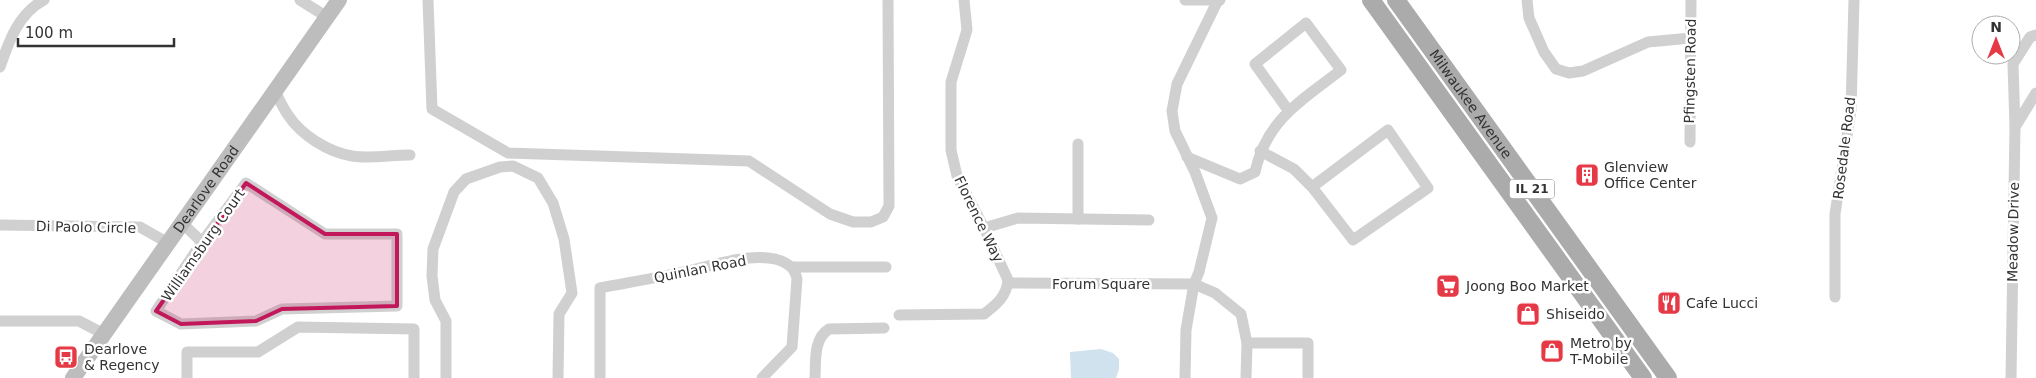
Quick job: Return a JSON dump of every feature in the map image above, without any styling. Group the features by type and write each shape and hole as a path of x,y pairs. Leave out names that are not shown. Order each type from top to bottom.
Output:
{"main road":[{"name":"Dearlove Road","path":"73,378 339,0"},
{"name":"Milwaukee Avenue","path":"1370,0 1642,378"},
{"name":"Milwaukee Avenue","path":"1396,0 1668,378"},
{"path":"1557,259 1570,258 1578,262 1616,315 1631,326"}],"street":[{"path":"0,67 13,31 35,5 44,0"},
{"path":"300,0 327,17"},
{"path":"428,0 432,109 508,153 749,161 830,214 853,222 871,222 882,216 889,206 888,0"},
{"name":"Florence Way","path":"964,0 967,30 951,82 952,150 956,176 984,228 1008,283"},
{"path":"1185,0 1219,0 1177,84 1172,111 1175,130 1195,172 1212,218 1199,272 1194,284 1186,330 1185,378"},
{"path":"1527,0 1529,18 1544,52 1556,69 1569,73 1583,71 1648,42 1691,38"},
{"name":"Pfingsten Road","path":"1690,142 1691,0"},
{"name":"Rosedale Road","path":"1835,297 1835,214 1851,110 1854,0"},
{"path":"1187,157 1240,179 1255,172 1260,151 1272,129 1288,110 1341,70 1306,23 1254,64 1288,110"},
{"name":"Meadow Drive","path":"2011,378 2013,64 2030,37 2036,35"},
{"path":"275,91 288,116 300,128 315,141 337,152 353,156 410,155"},
{"path":"2014,127 2036,93"},
{"path":"1260,151 1294,169 1312,187 1353,240 1428,188 1388,130 1312,187"},
{"path":"1078,144 1078,219"},
{"path":"446,378 446,320 436,300 432,276 433,249 454,192 466,178 500,167 513,166 538,178 553,203 564,238 572,293 559,314 558,378"},
{"name":"Williamsburg Court","path":"246,183 324,234 397,234 397,306 282,309 256,321 181,324 156,311 202,242 246,183"},
{"path":"984,228 1018,218 1149,220"},
{"path":"182,223 202,242"},
{"name":"Di Paolo Circle","path":"0,225 140,227 168,243"},
{"name":"Quinlan Road","path":"600,378 600,288 757,258 781,260 794,270 886,267"},
{"path":"762,378 792,347 794,270"},
{"path":"899,315 984,314 996,306 1004,295 1008,283"},
{"name":"Forum Square","path":"1008,283 1194,284"},
{"path":"1194,284 1215,293 1241,314 1246,342 1246,378"},
{"path":"0,321 79,321 104,334"},
{"path":"187,378 187,352 258,352 298,327 414,329 414,378"},
{"path":"816,378 816,351 819,338 823,332 828,329 884,328"},
{"path":"1246,342 1308,343 1308,378"}],"highlighted area":[{"path":"246,183 325,234 397,234 397,306 282,309 256,321 181,324 156,311"}],"water":[{"path":"1101,349 1113,353 1119,359 1119,369 1116,378 1071,378 1070,352"}],"place":[{"name":"Glenview Office Center","path":"1587,175"},
{"name":"Joong Boo Market","path":"1448,286"},
{"name":"Cafe Lucci","path":"1669,303"},
{"name":"Shiseido","path":"1528,314"},
{"name":"Metro by T-Mobile","path":"1552,351"},
{"name":"Dearlove & Regency","path":"66,357"}]}
